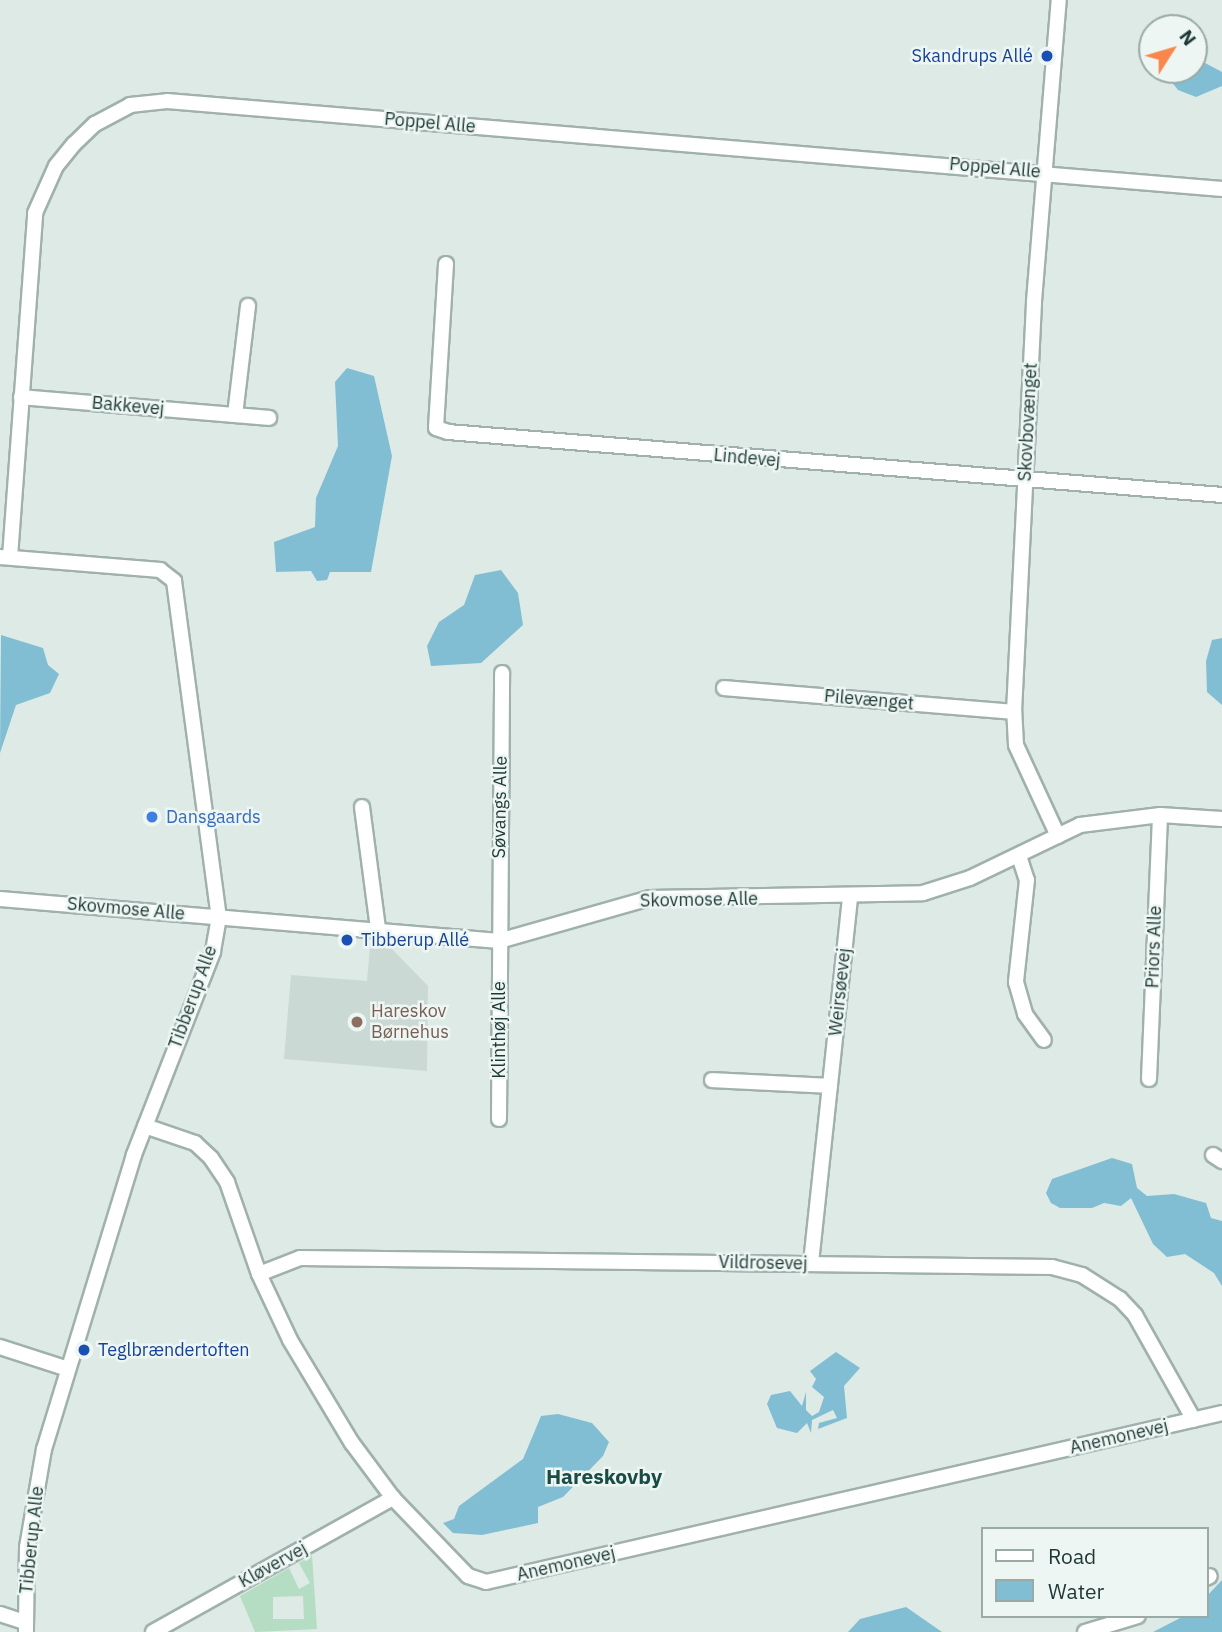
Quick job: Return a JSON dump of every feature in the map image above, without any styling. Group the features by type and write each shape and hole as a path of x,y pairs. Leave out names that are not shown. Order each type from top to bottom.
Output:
{"street":[{"name":"Skovbovænget","path":"1058,836 1016,745 1014,712 1024,480 1059,0"},
{"name":"Poppel Alle","path":"5,557 35,213 56,166 74,144 95,124 130,105 167,101 1045,172 1222,189"},
{"name":"Lindevej","path":"446,264 436,428 459,435 1222,495"},
{"path":"235,415 248,306"},
{"name":"Bakkevej","path":"21,397 269,418"},
{"name":"Tibberup Alle","path":"5,557 160,570 174,582 219,916 213,953 145,1126 68,1368 36,1486 25,1627"},
{"name":"Søvangs Alle","path":"499,941 502,673"},
{"name":"Pilevænget","path":"724,688 1014,712"},
{"path":"362,807 378,929"},
{"name":"Skovmose Alle","path":"0,899 499,941 650,898 850,898 923,893 1019,856 1058,836 1113,818 1160,815 1222,819"},
{"name":"Priors Alle","path":"1149,1079 1160,815"},
{"path":"1019,856 1027,880 1016,982 1025,1014 1045,1040"},
{"name":"Weirsøevej","path":"811,1263 850,898"},
{"name":"Klinthøj Alle","path":"499,941 499,1119"},
{"path":"712,1080 830,1086"},
{"name":"Anemonevej","path":"145,1126 195,1143 211,1158 227,1182 258,1274 317,1388 393,1498 468,1576 486,1582 1222,1413"},
{"name":"Vildrosevej","path":"258,1274 300,1258 1052,1267 1082,1275 1135,1315 1194,1420"},
{"path":"0,1347 68,1368"},
{"name":"Kløvervej","path":"152,1632 393,1498"},
{"path":"0,1614 25,1627"},
{"path":"1085,1632 1131,1618"}],"shaded area":[{"name":"Hareskov Børnehus","path":"370,946 390,947 428,986 427,1071 284,1059 291,975 367,981"}],"green space":[{"path":"312,1555 317,1629 255,1632 240,1596 289,1568 299,1589 310,1583 299,1563","holes":["303,1596 304,1619 273,1619 273,1597"]}],"water":[{"path":"1208,64 1222,72 1222,86 1196,97 1178,90 1173,84 1208,84"},
{"path":"347,368 374,376 392,456 371,572 330,572 327,580 317,581 311,571 276,572 274,542 315,527 316,498 338,446 335,382"},
{"path":"501,570 518,593 523,625 481,663 431,666 427,646 439,622 464,605 475,575"},
{"path":"1,635 43,648 48,665 59,674 50,693 16,705 0,753"},
{"path":"1222,638 1222,705 1207,692 1206,661 1212,640"},
{"path":"1112,1158 1132,1164 1137,1188 1147,1196 1174,1194 1206,1203 1211,1218 1222,1221 1222,1286 1214,1273 1185,1254 1167,1257 1153,1244 1131,1198 1121,1206 1104,1203 1092,1208 1060,1208 1051,1203 1046,1193 1052,1179"},
{"path":"836,1352 860,1368 844,1386 847,1418 818,1429 819,1423 837,1418 833,1410 812,1420 811,1433 807,1423 797,1433 777,1428 767,1404 771,1395 790,1391 802,1406 806,1392 806,1410 812,1416 819,1412 824,1397 812,1387 816,1379 810,1371"},
{"path":"558,1414 592,1423 609,1442 603,1456 563,1497 538,1507 538,1523 482,1535 453,1533 443,1523 454,1519 459,1506 523,1459 541,1416"},
{"path":"1222,1580 1222,1632 1153,1632 1180,1618 1208,1618 1208,1595"},
{"path":"906,1607 942,1632 848,1632 860,1619"}],"place":[{"name":"Skandrups Allé","path":"1047,56"},
{"name":"Dansgaards","path":"152,817"},
{"name":"Tibberup Allé","path":"347,940"},
{"name":"Hareskov Børnehus","path":"357,1022"},
{"name":"Teglbrændertoften","path":"84,1350"}],"district":[{"name":"Hareskovby","path":"604,1476"}]}
